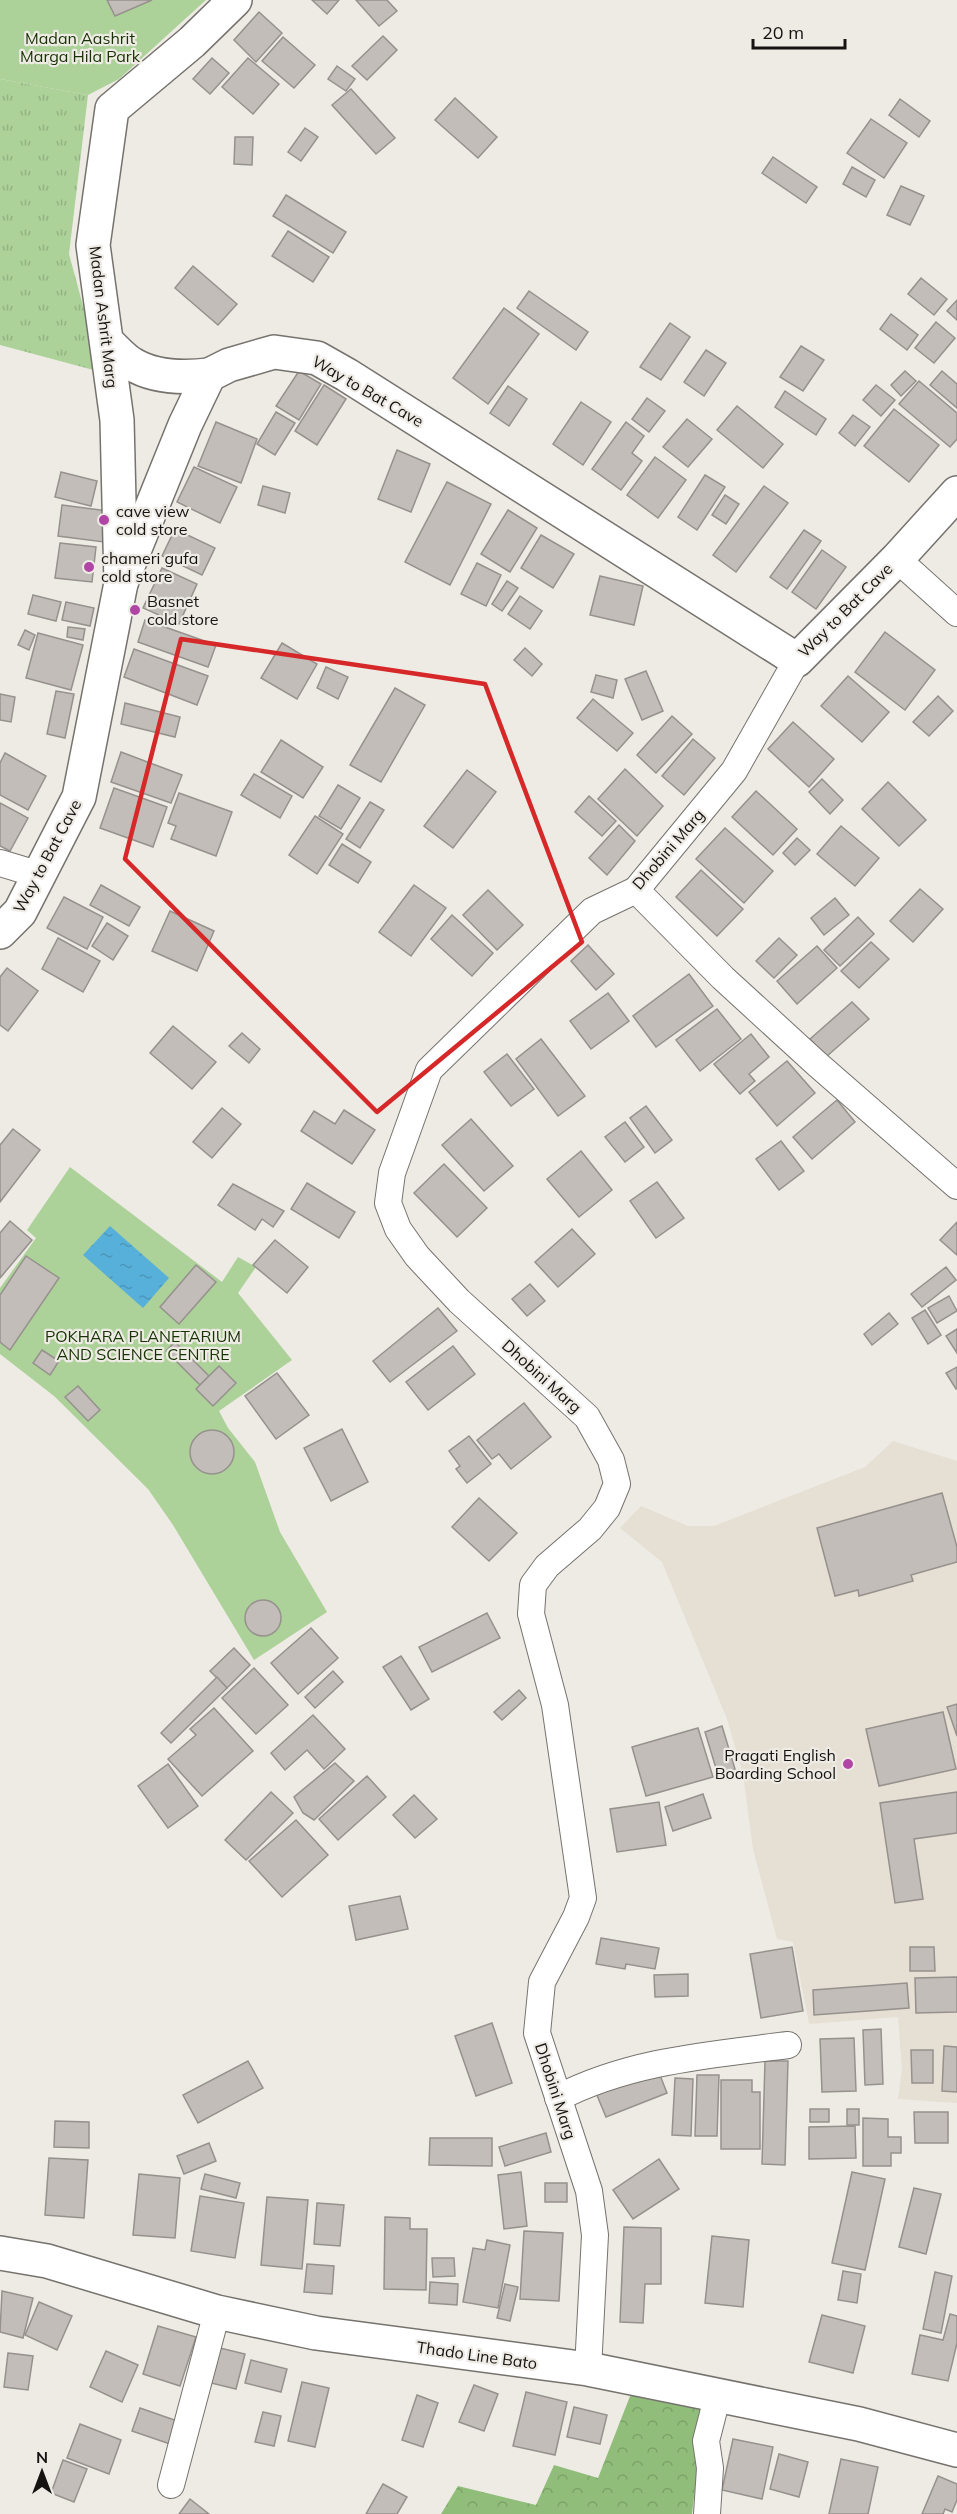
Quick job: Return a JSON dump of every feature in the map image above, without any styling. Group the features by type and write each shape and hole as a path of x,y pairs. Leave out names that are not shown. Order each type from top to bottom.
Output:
{"main road":[{"name":"Madan Ashrit Marg","path":"121,583 117,420 93,245 112,110 192,42 235,0"},
{"path":"107,342 132,364 158,374 185,378 209,375"},
{"name":"Way to Bat Cave","path":"0,932 20,912 79,797 121,583 185,425 209,375 229,365 274,352 316,358 797,660 897,559 957,493"},
{"name":"Thado Line Bato","path":"0,2253 47,2261 217,2312 316,2333 588,2369 860,2424 957,2450"}],"street":[{"path":"897,559 957,613"},
{"name":"Dhobini Marg","path":"588,2369 595,2235 589,2191 537,2033 542,1982 576,1917 583,1898 555,1705 531,1614 533,1585 547,1566 590,1529 607,1508 617,1484 611,1460 587,1417 459,1301 417,1256 398,1228 388,1203 392,1173 429,1070 592,911 636,890 734,771 797,660"},
{"path":"0,863 40,874"},
{"path":"636,890 723,978 817,1064 957,1186"},
{"path":"558,2098 588,2083 653,2064 788,2045"},
{"path":"171,2485 217,2312"},
{"path":"707,2514 710,2468 706,2441 718,2394"}],"highlighted area":[{"path":"181,639 485,684 582,942 377,1112 125,859"}],"shaded area":[{"name":"Pragati English Boarding School","path":"893,1441 957,1461 957,2103 898,2099 902,2069 898,2017 809,2024 793,1942 777,1939 753,1849 743,1774 727,1719 662,1562 620,1528 641,1506 688,1526 714,1526 865,1467"}],"green space":[{"name":"Madan Aashrit Marga Hila Park","path":"0,0 206,0 119,79 88,95 0,79"},
{"path":"0,79 88,95 69,254 101,372 0,345"},
{"name":"POKHARA PLANETARIUM AND SCIENCE CENTRE","path":"70,1167 222,1282 238,1257 256,1267 238,1293 292,1360 219,1411 228,1428 255,1462 280,1532 327,1612 254,1660 173,1525 148,1489 54,1396 0,1354 0,1288 36,1238 27,1230"},
{"path":"634,2386 705,2402 692,2514 441,2514 458,2486 536,2505 554,2465 598,2478"}],"water":[{"path":"110,1226 169,1278 143,1308 83,1255"}],"building":[{"path":"107,0 152,0 115,16"},
{"path":"312,0 339,0 327,14"},
{"path":"356,0 387,0 397,11 379,26"},
{"path":"259,12 282,33 256,62 234,40"},
{"path":"383,36 397,50 367,80 352,66"},
{"path":"283,37 315,65 294,88 262,61"},
{"path":"212,58 229,73 210,94 193,79"},
{"path":"248,58 279,84 253,114 222,87"},
{"path":"337,66 355,79 346,91 328,79"},
{"path":"351,89 395,138 376,154 332,105"},
{"path":"455,98 497,137 478,158 435,120"},
{"path":"900,99 930,121 919,137 889,115"},
{"path":"871,119 907,143 884,178 847,153"},
{"path":"305,128 318,137 301,161 288,152"},
{"path":"235,137 253,137 252,165 234,164"},
{"path":"773,157 817,187 806,203 762,173"},
{"path":"852,167 875,180 866,197 843,184"},
{"path":"901,186 924,196 910,225 887,215"},
{"path":"286,195 346,232 333,253 273,216"},
{"path":"288,231 329,257 313,282 272,256"},
{"path":"193,266 237,304 218,325 175,288"},
{"path":"921,278 947,299 934,315 908,294"},
{"path":"529,291 588,332 576,350 517,308"},
{"path":"957,300 957,320 947,311"},
{"path":"504,308 539,334 488,404 453,378"},
{"path":"891,314 918,335 907,350 880,329"},
{"path":"936,322 955,338 934,363 915,348"},
{"path":"670,323 690,337 661,380 640,367"},
{"path":"801,346 824,360 803,391 780,377"},
{"path":"706,350 726,363 704,396 684,382"},
{"path":"299,371 321,384 299,420 276,406"},
{"path":"905,371 916,381 901,396 891,385"},
{"path":"942,371 957,384 957,408 930,385"},
{"path":"919,381 957,413 957,439 950,447 899,404"},
{"path":"324,385 346,399 317,445 295,431"},
{"path":"876,385 895,400 881,416 863,400"},
{"path":"508,386 527,399 509,426 490,413"},
{"path":"785,391 826,419 816,435 775,407"},
{"path":"647,398 665,411 649,432 632,419"},
{"path":"581,402 611,422 583,465 553,444"},
{"path":"737,406 783,444 763,468 717,430"},
{"path":"894,409 939,445 909,482 864,446"},
{"path":"276,412 295,423 275,455 257,444"},
{"path":"853,415 870,427 855,446 839,433"},
{"path":"687,419 712,439 688,467 663,447"},
{"path":"216,422 257,439 241,483 198,466"},
{"path":"626,422 644,436 632,453 642,461 621,490 592,469"},
{"path":"397,450 430,464 411,512 378,499"},
{"path":"655,457 686,480 658,518 627,495"},
{"path":"194,467 237,487 220,523 177,502"},
{"path":"61,472 97,481 91,506 55,497"},
{"path":"705,475 725,487 697,530 678,517"},
{"path":"447,482 491,504 450,585 405,562"},
{"path":"263,486 290,493 285,513 258,505"},
{"path":"764,486 788,503 736,572 713,555"},
{"path":"725,495 739,504 726,524 712,515"},
{"path":"62,505 108,511 104,542 58,536"},
{"path":"508,510 537,528 510,572 481,554"},
{"path":"175,529 215,548 202,575 162,556"},
{"path":"804,530 821,541 787,589 770,577"},
{"path":"541,535 574,554 553,588 521,568"},
{"path":"60,543 96,547 92,582 55,578"},
{"path":"822,550 846,567 816,609 792,592"},
{"path":"477,563 501,575 486,606 461,594"},
{"path":"162,568 197,584 179,624 143,608"},
{"path":"600,576 643,586 634,625 590,615"},
{"path":"507,581 518,588 502,611 492,604"},
{"path":"33,595 61,602 56,621 28,614"},
{"path":"520,596 542,611 530,629 508,614"},
{"path":"66,602 94,608 90,626 62,620"},
{"path":"145,620 216,645 208,667 138,642"},
{"path":"68,627 85,629 83,640 67,637"},
{"path":"25,630 35,635 29,650 18,645"},
{"path":"885,632 935,670 905,710 855,672"},
{"path":"38,633 83,645 71,690 26,678"},
{"path":"282,643 317,664 297,699 261,678"},
{"path":"525,648 542,664 532,676 514,660"},
{"path":"134,649 208,676 197,705 124,677"},
{"path":"326,667 348,677 338,699 317,688"},
{"path":"646,671 663,711 642,720 625,679"},
{"path":"596,675 617,680 613,698 591,692"},
{"path":"848,676 889,712 862,742 821,706"},
{"path":"395,688 425,705 381,782 350,765"},
{"path":"56,691 74,694 65,738 47,734"},
{"path":"0,694 15,697 11,722 0,720"},
{"path":"938,696 953,711 929,736 913,722"},
{"path":"593,699 633,733 617,751 577,718"},
{"path":"125,703 180,717 175,737 121,724"},
{"path":"672,716 692,734 656,773 637,755"},
{"path":"793,722 834,759 809,787 768,749"},
{"path":"693,739 715,758 684,795 662,776"},
{"path":"281,740 323,767 303,798 261,772"},
{"path":"121,752 182,775 171,803 111,782"},
{"path":"5,753 46,776 28,810 0,795 0,763"},
{"path":"625,769 663,806 637,836 598,799"},
{"path":"467,770 496,792 453,848 424,826"},
{"path":"254,774 292,796 280,818 241,795"},
{"path":"822,779 843,800 830,814 809,792"},
{"path":"888,782 926,820 899,846 862,809"},
{"path":"338,785 360,798 341,829 319,816"},
{"path":"114,788 167,807 153,847 100,828"},
{"path":"756,791 797,829 773,855 732,817"},
{"path":"179,793 232,812 216,856 171,839 176,826 168,823"},
{"path":"589,796 616,821 602,836 575,812"},
{"path":"370,802 384,810 360,848 346,839"},
{"path":"0,803 28,818 10,851 0,846"},
{"path":"315,816 343,834 317,874 289,855"},
{"path":"619,825 635,841 607,875 589,858"},
{"path":"841,826 879,858 855,886 817,854"},
{"path":"725,828 773,871 744,903 696,859"},
{"path":"797,838 810,850 795,865 783,853"},
{"path":"342,844 371,862 358,883 329,865"},
{"path":"701,870 743,909 717,936 676,897"},
{"path":"101,885 140,907 129,926 90,905"},
{"path":"414,885 446,908 411,956 379,932"},
{"path":"920,889 943,909 913,942 890,921"},
{"path":"488,890 523,925 497,950 463,915"},
{"path":"64,897 103,917 87,949 47,928"},
{"path":"835,898 849,915 824,935 811,918"},
{"path":"170,911 214,931 197,971 152,951"},
{"path":"452,915 493,953 472,976 431,939"},
{"path":"858,917 874,934 840,966 824,950"},
{"path":"107,923 128,936 113,960 92,946"},
{"path":"58,938 100,961 83,992 42,969"},
{"path":"779,938 797,955 774,978 756,961"},
{"path":"871,942 889,959 859,988 841,971"},
{"path":"588,945 614,974 596,990 571,961"},
{"path":"817,946 837,968 797,1004 777,981"},
{"path":"7,968 38,991 8,1031 0,1025 0,977"},
{"path":"689,974 713,1006 656,1047 633,1016"},
{"path":"608,993 629,1021 591,1049 570,1021"},
{"path":"852,1002 869,1019 826,1057 810,1039"},
{"path":"717,1009 741,1039 700,1071 676,1040"},
{"path":"173,1026 216,1062 192,1089 150,1053"},
{"path":"242,1033 260,1049 249,1063 229,1046"},
{"path":"751,1034 769,1057 749,1074 755,1081 740,1094 714,1064"},
{"path":"541,1039 585,1096 558,1116 516,1059"},
{"path":"507,1054 534,1089 511,1106 484,1072"},
{"path":"787,1061 815,1093 777,1126 749,1092"},
{"path":"837,1100 855,1122 812,1159 793,1137"},
{"path":"646,1106 672,1140 655,1153 630,1118"},
{"path":"222,1108 241,1124 212,1158 193,1142"},
{"path":"344,1110 375,1130 352,1164 301,1131 314,1111 335,1124"},
{"path":"471,1119 513,1166 484,1191 442,1145"},
{"path":"625,1122 644,1147 625,1162 605,1137"},
{"path":"13,1129 40,1150 0,1202 0,1145"},
{"path":"781,1141 804,1171 779,1190 756,1159"},
{"path":"581,1151 612,1190 579,1217 547,1179"},
{"path":"444,1164 487,1208 457,1237 414,1193"},
{"path":"657,1182 684,1218 656,1238 630,1201"},
{"path":"307,1183 355,1212 339,1238 291,1209"},
{"path":"233,1184 284,1211 273,1227 262,1219 255,1230 218,1205"},
{"path":"10,1221 32,1240 0,1278 0,1233"},
{"path":"957,1222 957,1255 940,1240"},
{"path":"572,1229 595,1254 558,1287 535,1262"},
{"path":"275,1240 308,1267 287,1293 253,1265"},
{"path":"26,1256 59,1278 10,1350 0,1342 0,1295"},
{"path":"196,1265 216,1282 179,1324 160,1307"},
{"path":"946,1267 956,1280 922,1307 911,1294"},
{"path":"530,1284 545,1301 527,1316 512,1299"},
{"path":"949,1296 957,1311 937,1323 928,1308"},
{"path":"438,1308 457,1331 390,1382 373,1361"},
{"path":"925,1310 941,1335 928,1344 912,1318"},
{"path":"889,1313 898,1324 872,1345 864,1334"},
{"path":"957,1329 957,1353 946,1336"},
{"path":"175,1342 209,1376 200,1385 166,1351"},
{"path":"453,1346 475,1374 428,1410 406,1382"},
{"path":"42,1350 59,1361 50,1375 33,1363"},
{"path":"219,1366 236,1383 213,1406 196,1389"},
{"path":"957,1367 957,1389 956,1389 946,1373"},
{"path":"277,1373 309,1415 276,1439 245,1396"},
{"path":"78,1386 100,1410 88,1421 65,1397"},
{"path":"524,1403 551,1437 511,1469 499,1454 492,1459 477,1440"},
{"path":"342,1429 368,1482 331,1501 304,1448"},
{"path":"212,1430 228,1436 234,1452 228,1468 212,1474 196,1468 190,1452 196,1436"},
{"path":"469,1436 491,1464 467,1483 456,1469 460,1466 449,1451"},
{"path":"942,1493 957,1547 957,1562 911,1575 913,1581 859,1596 858,1590 835,1596 817,1528"},
{"path":"479,1498 517,1533 489,1561 452,1527"},
{"path":"263,1600 276,1605 281,1618 276,1631 263,1636 250,1631 245,1618 250,1605"},
{"path":"487,1613 500,1638 432,1672 419,1647"},
{"path":"311,1628 338,1658 298,1694 271,1663"},
{"path":"234,1648 250,1665 227,1688 210,1671"},
{"path":"401,1656 429,1699 411,1710 383,1667"},
{"path":"254,1668 288,1705 256,1734 222,1698"},
{"path":"333,1671 343,1682 315,1708 305,1697"},
{"path":"217,1677 227,1688 171,1743 161,1733"},
{"path":"519,1690 526,1698 502,1720 494,1712"},
{"path":"957,1704 957,1736 947,1707"},
{"path":"214,1708 253,1751 202,1796 168,1759 196,1735 190,1729"},
{"path":"943,1712 956,1769 879,1786 866,1729"},
{"path":"313,1715 345,1749 324,1769 307,1750 285,1770 271,1753"},
{"path":"722,1726 735,1769 718,1775 705,1732"},
{"path":"698,1728 713,1777 646,1796 632,1747"},
{"path":"335,1763 354,1781 314,1820 303,1813 294,1797"},
{"path":"168,1764 198,1806 168,1828 138,1786"},
{"path":"367,1776 386,1797 338,1840 319,1819"},
{"path":"271,1792 293,1813 246,1860 225,1840"},
{"path":"957,1792 957,1833 914,1839 923,1899 895,1903 880,1803"},
{"path":"703,1794 711,1818 673,1831 665,1807"},
{"path":"414,1795 437,1819 415,1838 393,1815"},
{"path":"659,1802 666,1845 617,1852 610,1809"},
{"path":"296,1820 328,1855 282,1897 249,1861"},
{"path":"400,1896 408,1929 356,1940 349,1906"},
{"path":"601,1938 659,1948 655,1969 626,1964 625,1969 596,1964"},
{"path":"792,1947 803,2011 761,2018 750,1954"},
{"path":"910,1947 934,1947 935,1971 910,1971"},
{"path":"688,1974 688,1996 655,1997 654,1975"},
{"path":"957,1977 957,2012 916,2013 915,1978"},
{"path":"907,1983 909,2008 814,2015 813,1990"},
{"path":"492,2023 512,2083 476,2096 455,2036"},
{"path":"881,2029 883,2084 865,2085 863,2030"},
{"path":"854,2038 856,2091 822,2092 820,2039"},
{"path":"944,2046 957,2047 957,2092 942,2091"},
{"path":"911,2050 933,2050 933,2083 912,2083"},
{"path":"248,2061 263,2088 198,2123 183,2095"},
{"path":"765,2061 788,2061 785,2165 762,2164"},
{"path":"658,2070 667,2093 606,2117 596,2093"},
{"path":"697,2075 719,2075 717,2136 695,2136"},
{"path":"675,2078 693,2079 691,2136 672,2135"},
{"path":"721,2080 752,2080 752,2092 760,2092 760,2149 721,2149"},
{"path":"810,2109 829,2109 829,2122 810,2122"},
{"path":"847,2109 859,2109 859,2125 847,2125"},
{"path":"914,2112 948,2112 948,2143 915,2143"},
{"path":"863,2118 888,2119 888,2137 901,2137 901,2153 891,2153 891,2166 863,2166"},
{"path":"55,2121 89,2122 89,2148 54,2147"},
{"path":"855,2126 856,2158 809,2159 809,2127"},
{"path":"546,2133 551,2152 505,2166 499,2147"},
{"path":"430,2138 492,2138 492,2166 429,2165"},
{"path":"209,2143 216,2161 184,2174 177,2156"},
{"path":"49,2158 88,2160 84,2218 45,2215"},
{"path":"659,2159 679,2189 633,2219 613,2190"},
{"path":"521,2172 527,2226 504,2229 498,2175"},
{"path":"852,2172 885,2179 865,2270 832,2263"},
{"path":"139,2174 180,2178 175,2238 133,2235"},
{"path":"205,2174 240,2183 236,2198 201,2189"},
{"path":"545,2183 567,2183 567,2202 545,2202"},
{"path":"914,2188 941,2194 926,2254 899,2247"},
{"path":"200,2196 244,2203 235,2258 191,2251"},
{"path":"267,2197 308,2200 302,2269 261,2265"},
{"path":"317,2203 344,2205 340,2246 314,2244"},
{"path":"385,2217 410,2218 410,2229 427,2229 426,2290 384,2289"},
{"path":"624,2227 661,2228 661,2284 645,2284 643,2323 620,2322"},
{"path":"524,2231 563,2233 559,2301 520,2299"},
{"path":"712,2236 749,2240 743,2307 705,2303"},
{"path":"487,2240 510,2245 498,2308 463,2302 473,2248 485,2250"},
{"path":"432,2258 454,2258 455,2276 433,2277"},
{"path":"307,2264 334,2266 332,2294 304,2292"},
{"path":"843,2271 861,2274 857,2303 838,2300"},
{"path":"935,2272 952,2276 941,2333 923,2329"},
{"path":"430,2282 458,2284 457,2305 429,2303"},
{"path":"505,2284 518,2287 510,2321 497,2318"},
{"path":"2,2291 33,2298 23,2338 0,2332"},
{"path":"39,2302 72,2316 57,2350 25,2335"},
{"path":"950,2314 957,2316 957,2343 948,2381 912,2374 920,2335 943,2340"},
{"path":"822,2315 865,2326 853,2373 809,2362"},
{"path":"158,2326 196,2337 180,2386 143,2374"},
{"path":"216,2347 245,2354 236,2389 207,2382"},
{"path":"106,2351 138,2365 122,2402 90,2387"},
{"path":"8,2353 33,2356 28,2390 4,2387"},
{"path":"251,2360 287,2369 281,2392 245,2383"},
{"path":"302,2382 329,2388 315,2447 288,2441"},
{"path":"474,2385 498,2394 484,2431 459,2422"},
{"path":"526,2392 567,2402 555,2455 513,2446"},
{"path":"417,2395 438,2403 423,2447 402,2440"},
{"path":"574,2407 607,2415 600,2444 567,2437"},
{"path":"140,2408 183,2423 176,2446 132,2431"},
{"path":"263,2412 281,2416 274,2446 255,2442"},
{"path":"80,2424 121,2440 109,2474 67,2458"},
{"path":"733,2439 773,2447 762,2499 722,2490"},
{"path":"779,2454 808,2462 799,2497 770,2489"},
{"path":"841,2459 878,2467 868,2514 829,2514"},
{"path":"63,2460 87,2469 74,2502 51,2493"},
{"path":"938,2476 957,2484 957,2500 952,2512 945,2509 943,2514 922,2514"},
{"path":"383,2484 407,2497 397,2514 366,2514"},
{"path":"190,2499 209,2514 179,2514"}],"place":[{"name":"cave view cold store","path":"104,520"},
{"name":"chameri gufa cold store","path":"89,567"},
{"name":"Basnet cold store","path":"135,610"},
{"name":"Pragati English Boarding School","path":"848,1764"}]}
